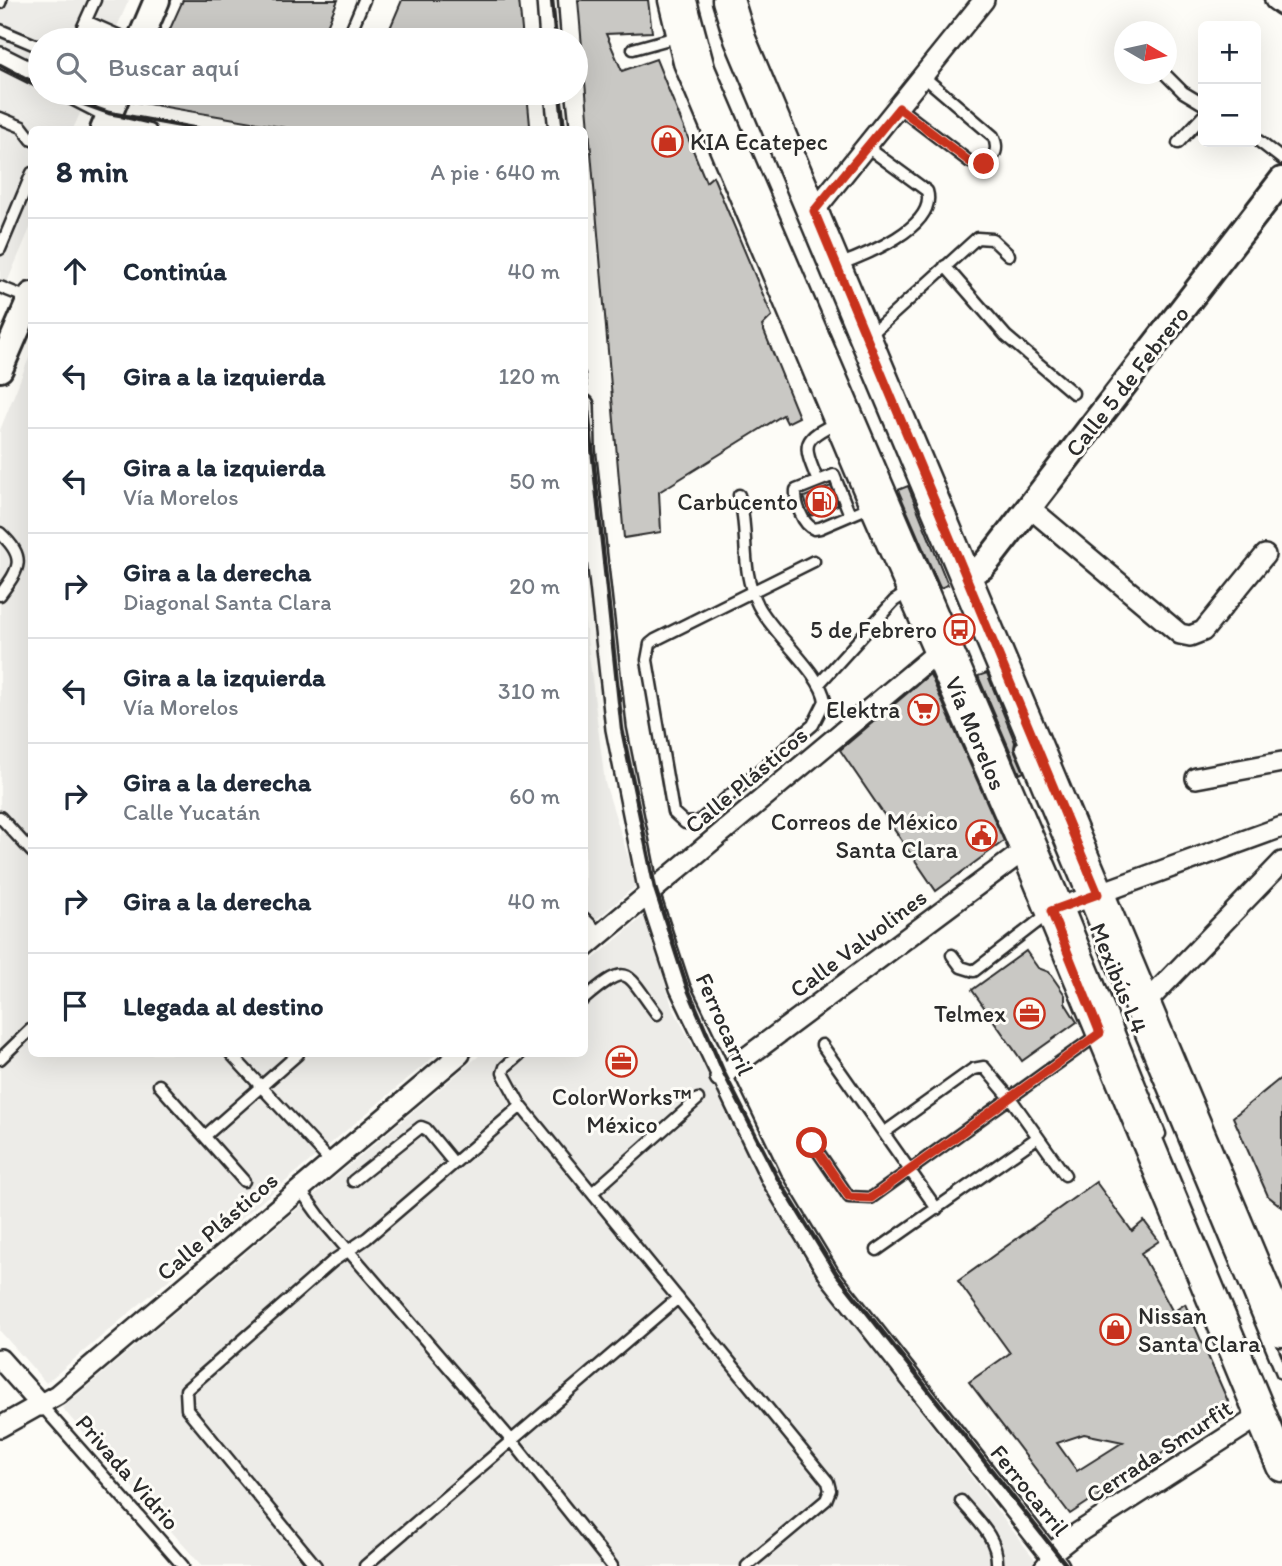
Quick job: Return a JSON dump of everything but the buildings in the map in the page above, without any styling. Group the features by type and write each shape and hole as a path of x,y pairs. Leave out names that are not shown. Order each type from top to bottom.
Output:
{"main road":[{"name":"Vía Morelos","path":"674,0 681,36 841,420 863,509 913,589 1026,849 1075,902 1144,1005 1282,1331"},
{"name":"Vía Morelos","path":"728,0 740,39 966,576 1075,902 1100,1033 1282,1466"}],"street":[{"path":"145,28 157,0"},
{"path":"547,0 549,28"},
{"path":"814,211 924,78 984,0"},
{"path":"1275,0 1282,5"},
{"path":"0,57 28,71"},
{"path":"92,105 109,114"},
{"path":"556,105 559,126"},
{"name":"Calle 5 de Febrero","path":"966,576 982,567 1282,180"},
{"path":"0,369 28,304"},
{"name":"Ferrocarril","path":"588,485 616,729 649,893 680,988 720,1077 772,1180 830,1276 1050,1562"},
{"path":"1029,507 1174,629 1190,636 1203,631 1265,555"},
{"name":"Calle Plásticos","path":"588,944 940,650"},
{"path":"1196,778 1282,762"},
{"path":"1075,902 1282,827"},
{"name":"Calle Valvolines","path":"720,1077 1026,849"},
{"path":"1144,1005 1282,862"},
{"name":"Calle Plásticos","path":"0,1427 42,1406 456,1057"},
{"path":"0,1359 42,1406"},
{"name":"Cerrada Smurfit","path":"1050,1562 1073,1536 1261,1415"}],"lane":[{"path":"83,28 95,0"},
{"path":"352,28 364,0"},
{"name":"Mexibús L4","path":"691,0 709,67 1282,1373"},
{"path":"86,21 102,28"},
{"path":"0,30 28,42"},
{"path":"634,48 681,36"},
{"path":"730,47 736,59"},
{"path":"899,108 970,162 984,164 994,156 997,146 993,136 924,78"},
{"path":"1175,84 1198,101"},
{"path":"109,114 140,126"},
{"path":"0,118 22,127 28,135"},
{"path":"1178,144 1198,122"},
{"path":"1261,143 1282,159"},
{"path":"836,266 869,254 898,237 914,224 928,200 927,191 867,147"},
{"path":"0,249 28,182"},
{"path":"866,339 971,242 981,237 992,239 1009,255"},
{"path":"945,266 1006,336 1073,393"},
{"path":"0,287 28,296"},
{"path":"817,480 806,454 807,441 813,434 841,420"},
{"path":"829,475 836,476 863,509 820,528 807,526 795,494 799,487 829,475"},
{"path":"738,495 746,518 743,553 752,590 765,618 819,684 825,701 813,724 698,822 685,823 678,818 671,800 648,651 655,640 752,590 814,561"},
{"path":"0,533 15,548 19,563 14,576 0,595"},
{"path":"819,684 894,601 913,589"},
{"name":"Mexibús L4","path":"1015,733 1164,1144"},
{"path":"0,817 28,848"},
{"path":"952,955 961,967 974,971 1075,902"},
{"path":"588,922 600,934"},
{"path":"588,996 611,976 620,974 629,978 657,1014"},
{"path":"0,1059 28,1032"},
{"path":"812,1143 849,1197 871,1198 1100,1033"},
{"path":"822,1045 937,1209"},
{"path":"234,1057 331,1162"},
{"path":"205,1136 295,1057"},
{"path":"517,1057 505,1067 503,1073 521,1106 830,1485 826,1500 747,1566"},
{"path":"885,1132 977,1067 988,1069 1065,1175"},
{"path":"159,1085 244,1181"},
{"path":"592,1193 698,1099"},
{"path":"316,1566 187,1409 185,1395 190,1384 521,1106"},
{"path":"353,1181 421,1127 426,1129 454,1163"},
{"path":"877,1250 1038,1137"},
{"path":"299,1188 348,1251 513,1442 612,1566"},
{"path":"365,1566 678,1298"},
{"name":"Privada Vidrio","path":"42,1406 183,1566"},
{"path":"961,1501 989,1535 996,1551 997,1566"}],"shaded area":[{"path":"0,0 129,0 116,28 28,28 28,105 84,105 74,126 28,126 28,233 0,299"},
{"path":"28,360 28,1057 433,1057 46,1383 0,1331 0,430"},
{"path":"588,647 605,783 637,885 588,926"},
{"path":"645,915 672,1006 807,1264 1040,1566 202,1566 62,1408 477,1057 588,1057 588,963"}],"railway":[{"path":"552,0 555,28"},
{"path":"0,65 28,80"},
{"path":"87,105 109,113 182,126"},
{"path":"561,105 564,126"},
{"path":"588,410 622,729 655,888 687,987 724,1073 777,1177 836,1273 1067,1566"}],"place":[{"name":"KIA Ecatepec","path":"667,141"},
{"name":"Carbucento","path":"821,501"},
{"name":"5 de Febrero","path":"960,629"},
{"name":"Elektra","path":"923,709"},
{"name":"Correos de México Santa Clara","path":"981,835"},
{"name":"Telmex","path":"1029,1013"},
{"name":"ColorWorks™ México","path":"622,1062"},
{"name":"Nissan Santa Clara","path":"1115,1329"}],"route":[{"path":"812,1143 849,1197 866,1200 1100,1033 1051,911 1098,894 814,211 899,108 970,162 984,164"}]}
